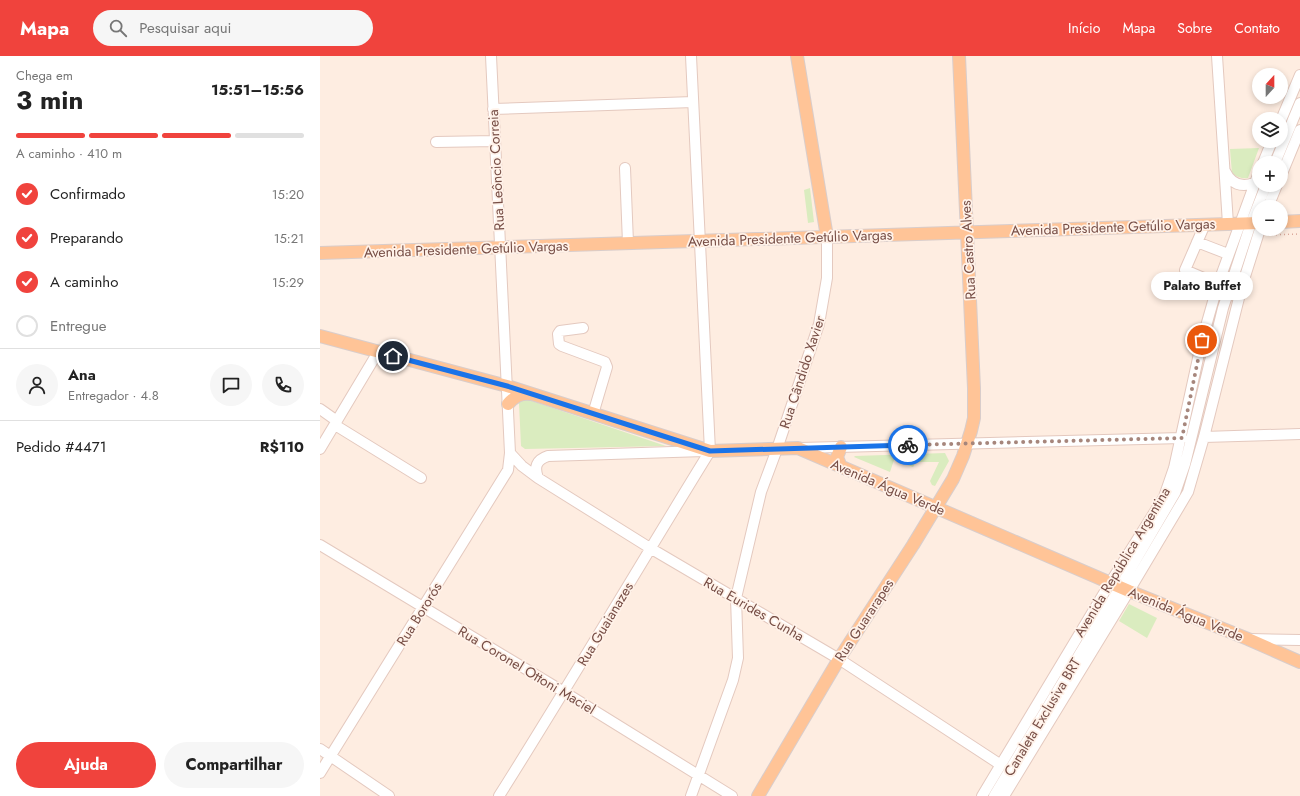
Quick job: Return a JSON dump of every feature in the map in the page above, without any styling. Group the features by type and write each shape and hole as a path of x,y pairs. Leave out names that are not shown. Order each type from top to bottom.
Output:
{"main road":[{"name":"Rua Cândido Xavier","path":"797,56 827,237"},
{"name":"Rua Castro Alves","path":"959,56 974,403 974,418 968,444"},
{"path":"1288,222 1300,221"},
{"name":"Avenida Presidente Getúlio Vargas","path":"320,253 1205,224 1250,226"},
{"name":"Avenida Água Verde","path":"320,336 507,386 710,451 798,448 1120,587 1248,639 1300,662"},
{"path":"508,404 518,395 531,394"},
{"name":"Rua Guararapes","path":"758,796 839,659 936,508 953,479 968,444"},
{"path":"840,467 837,457 841,447"}],"street":[{"name":"Rua Leôncio Correia","path":"491,56 510,453"},
{"path":"538,478 535,471 538,461 548,456 710,451 691,56"},
{"path":"1217,56 1225,170 1228,177 1233,182 1247,186 1252,185"},
{"path":"1284,112 1300,75"},
{"path":"493,109 693,102"},
{"path":"1278,156 1300,103"},
{"path":"1288,159 1300,130"},
{"path":"436,142 495,141"},
{"path":"625,168 628,243"},
{"path":"1225,170 1250,226"},
{"name":"Avenida República Argentina","path":"982,796 1001,765 1120,587 1186,496 1194,475 1242,286 1253,192"},
{"name":"Canaleta Exclusiva BRT","path":"994,796 1168,506 1181,476 1223,308 1250,226 1263,192"},
{"path":"1205,224 1184,270 1218,284"},
{"name":"Avenida República Argentina","path":"1004,796 1120,587 1164,497 1170,482 1182,438 1202,340 1218,284 1228,254 1250,226"},
{"name":"Rua Cândido Xavier","path":"691,796 736,669 738,658 736,598 761,492 815,338 823,308 827,278 827,237"},
{"path":"1197,242 1228,254"},
{"name":"Canaleta Exclusiva BRT","path":"1223,308 1242,286"},
{"path":"583,328 560,331 558,334 559,344 607,364 593,414"},
{"path":"320,449 378,352"},
{"path":"320,409 336,423 421,478"},
{"path":"1204,437 1300,434"},
{"path":"798,448 1182,438"},
{"name":"Rua Guaianazes","path":"499,796 710,451"},
{"name":"Rua Eurides Cunha","path":"510,453 522,466 538,478 650,548 839,659 1001,765"},
{"name":"Rua Bororós","path":"320,773 508,470 510,453"},
{"name":"Rua Coronel Ottoni Maciel","path":"320,545 564,692 732,796"},
{"path":"1248,639 1300,640"},
{"path":"320,749 389,796"}],"path":[{"path":"1250,226 1300,234"}],"green space":[{"path":"1259,148 1256,156 1252,156 1252,167 1248,178 1240,178 1232,174 1230,149"},
{"path":"810,188 814,222 808,223 804,190"},
{"path":"521,399 526,399 666,446 525,449 521,446 519,403"},
{"path":"945,453 949,461 935,486 932,485 930,481 939,462 916,462 913,467 894,460 890,472 854,457 855,456"},
{"path":"1129,604 1157,618 1147,638 1119,621"}],"way so far":[{"path":"908,445 1182,438 1202,340"}],"place":[{"name":"Palato Buffet","path":"1202,340"}],"route":[{"path":"393,356 507,386 710,451 908,445"}]}
